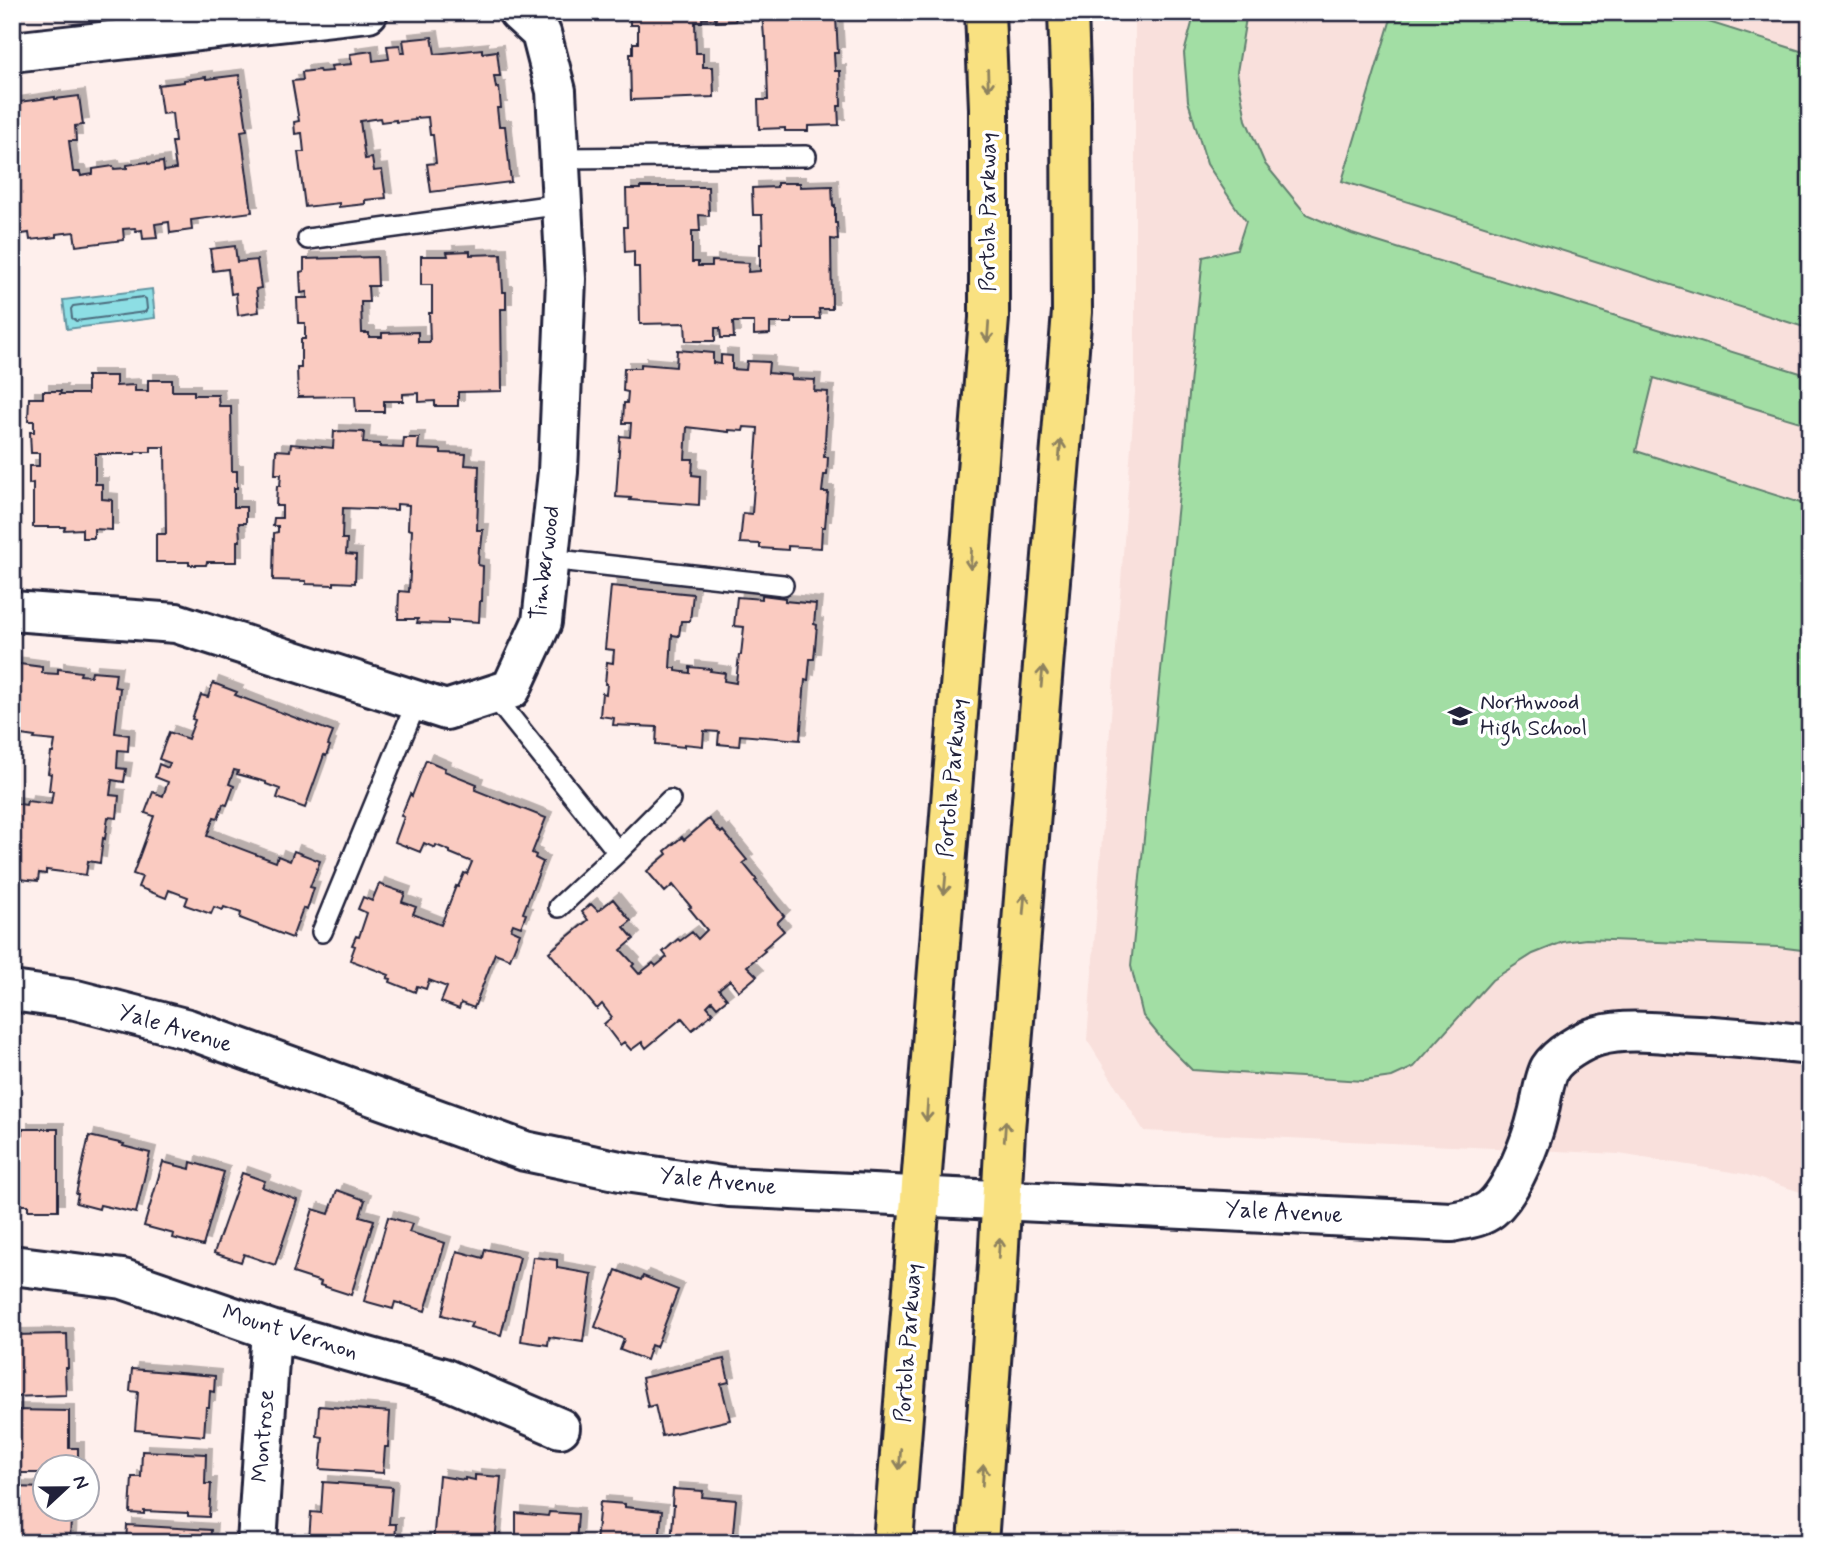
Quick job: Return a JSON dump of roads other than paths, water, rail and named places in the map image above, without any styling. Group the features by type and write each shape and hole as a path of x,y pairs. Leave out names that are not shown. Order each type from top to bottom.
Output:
{"main road":[{"name":"Portola Parkway","path":"893,1543 989,318 989,108 985,12"},
{"path":"978,1543 1005,1130 1072,312 1068,12"}],"street":[{"path":"12,52 217,21 368,12"},
{"name":"Timberwood","path":"12,611 176,623 446,710 512,689 542,622 558,472 566,279 556,90 541,33 526,15"},
{"name":"Yale Avenue","path":"12,991 76,1000 188,1029 525,1151 625,1172 729,1187 1451,1222 1483,1214 1493,1208 1503,1195 1526,1151 1550,1068 1569,1050 1596,1036 1644,1032 1810,1045"},
{"name":"Mount Vernon","path":"12,1265 123,1279 271,1330 443,1378 560,1428"},
{"name":"Montrose","path":"257,1543 271,1330"}],"lane":[{"path":"559,158 806,156"},
{"path":"308,239 562,204"},
{"path":"549,559 783,585"},
{"path":"493,695 618,852"},
{"path":"322,932 417,701"},
{"path":"559,907 670,800"}],"water":[{"path":"152,289 155,318 67,329 63,300"}],"place":[{"name":"Northwood High School","path":"1460,716"}]}
